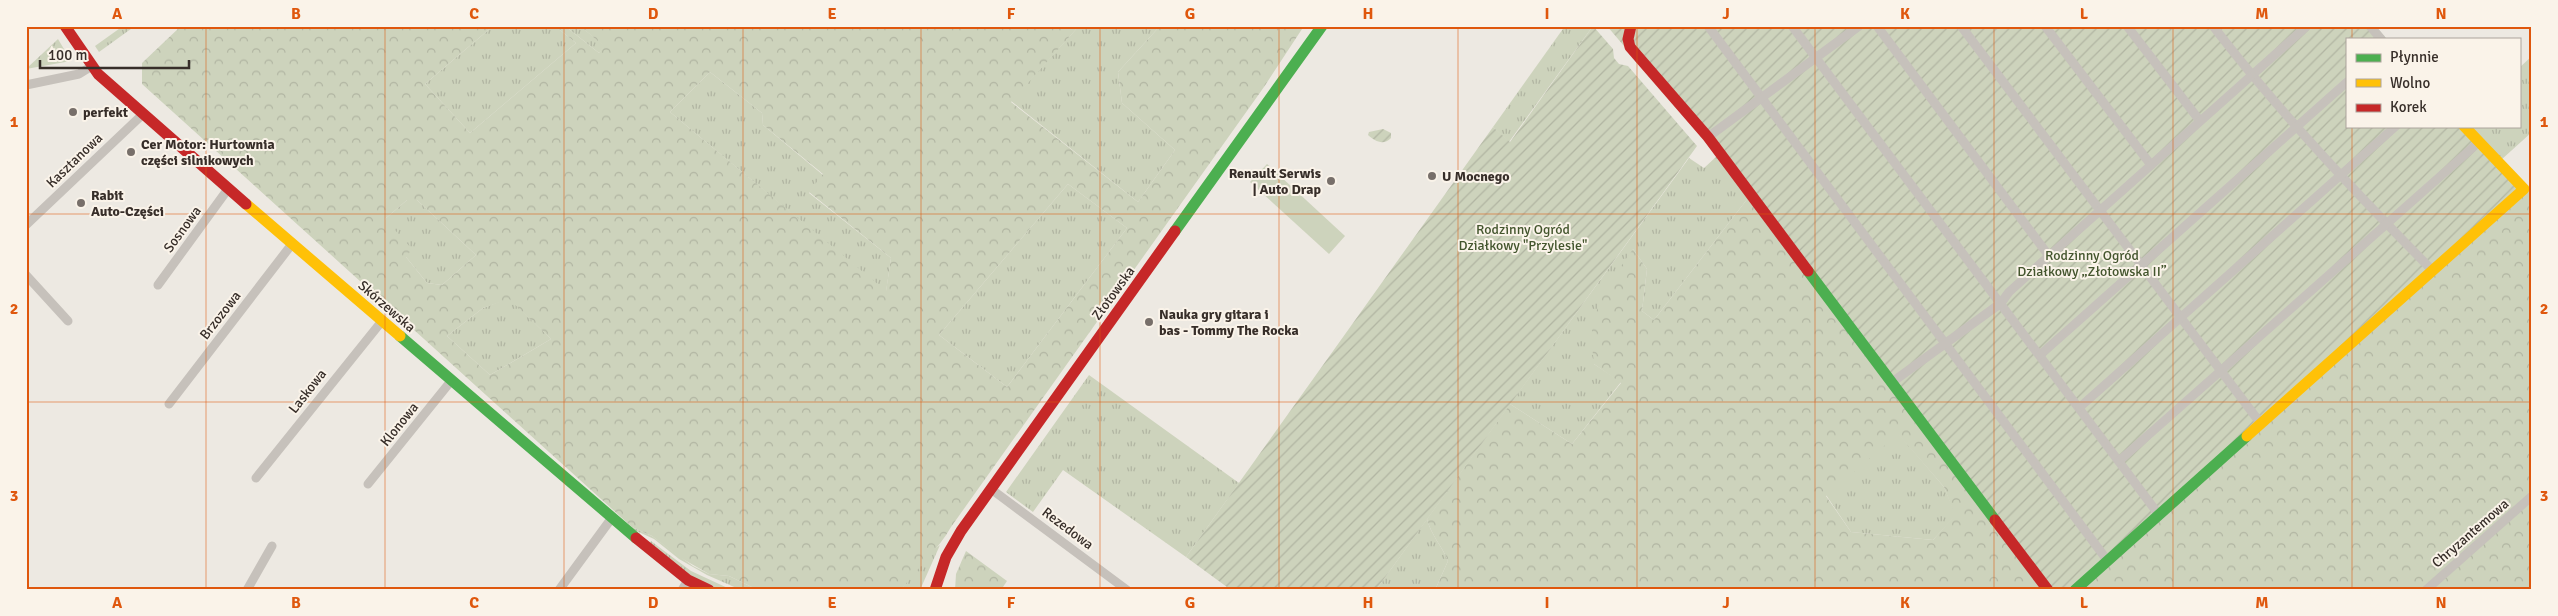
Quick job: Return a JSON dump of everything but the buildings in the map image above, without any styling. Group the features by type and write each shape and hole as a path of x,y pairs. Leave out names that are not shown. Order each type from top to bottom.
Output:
{"street":[{"name":"Skórzewska","path":"65,26 104,81 662,562 685,585 709,590"},
{"name":"Złotowska","path":"936,587 954,542 1322,26"},
{"path":"1631,26 1628,39 1630,47 1708,138 2048,590"},
{"path":"1708,26 2108,560"},
{"path":"1792,26 2080,407 2159,515"},
{"path":"1708,138 1859,26"},
{"path":"1877,26 2049,256"},
{"path":"1961,26 2261,424"},
{"path":"2045,26 2151,165"},
{"path":"2127,26 2200,121"},
{"path":"2213,26 2251,76 2386,224 2433,271"},
{"path":"2370,26 2380,38"},
{"path":"1891,383 2000,302 2251,76 2301,28"},
{"path":"26,85 78,74 92,66"},
{"path":"2040,355 2346,83"},
{"name":"Kasztanowa","path":"26,225 142,114"},
{"path":"2080,407 2394,128"},
{"path":"2074,590 2524,189 2466,128"},
{"path":"2119,461 2479,142"},
{"name":"Sosnowa","path":"158,285 228,189"},
{"name":"Brzozowa","path":"169,404 292,244"},
{"path":"26,275 68,321"},
{"name":"Laskowa","path":"256,478 382,321"},
{"name":"Klonowa","path":"368,484 451,381"},
{"name":"Rezedowa","path":"991,489 1128,590"},
{"name":"Chryzantemowa","path":"2426,590 2532,496"},
{"path":"560,590 611,518"},
{"path":"247,590 272,546"}],"green space":[{"path":"123,26 135,26 99,52 95,46"},
{"path":"181,26 493,26 425,84 470,133 576,43 555,26 565,26 599,53 604,46 580,26 1079,26 1011,102 1138,202 1175,150 1122,103 1118,72 1160,26 1304,26 1264,87 946,535 901,590 758,590 729,576 709,574 681,558 652,536 632,527 142,84 142,63","holes":["710,72 762,113 763,125 823,174 809,192 891,258 886,291 670,112","1068,184 1127,228 1007,387 939,335","407,200 417,200 476,255 442,285 427,283 406,257 412,249 385,219","509,299 551,339 490,375 447,336 483,308"]},
{"path":"493,26 555,26 576,43 470,133 425,84"},
{"path":"565,26 580,26 605,46 599,53"},
{"path":"1079,26 1160,26 1118,72 1122,103 1175,150 1138,202 1011,101"},
{"path":"1565,26 1593,26 1509,142 1493,127"},
{"name":"Rodzinny Ogród Działkowy \"Przylesie\"","path":"1593,26 1613,49 1614,58 1619,64 1628,66 1697,146 1376,590 1231,590 1186,557 1493,127 1510,142"},
{"name":"Rodzinny Ogród Działkowy „Złotowska II”","path":"1607,26 2375,26 2386,38 2346,38 2346,128 2471,128 2530,190 2080,590 2042,590 1708,145"},
{"path":"58,39 71,61 26,69"},
{"path":"2532,56 2532,132 2501,160 2471,128 2520,128 2520,67"},
{"path":"710,72 762,113 763,125 823,175 809,193 891,258 886,292 670,112"},
{"path":"1383,129 1391,133 1391,138 1385,142 1376,141 1368,135 1369,132"},
{"path":"1717,156 1748,198 1654,320 1642,311 1647,269 1633,249 1594,364 1621,382 1572,444 1510,404 1689,158 1704,168"},
{"path":"1267,164 1345,236 1329,254 1250,182"},
{"path":"1068,184 1127,228 1007,387 939,335"},
{"path":"2530,190 2532,192 2532,590 2080,590"},
{"path":"1748,198 2042,590 1435,590 1448,561 1427,519 1510,404 1572,444 1621,383 1594,364 1591,336 1600,296 1633,249 1647,269 1642,311 1654,320","holes":["1898,434 1944,487 1955,515 1933,540 1851,532 1826,496"]},
{"path":"407,200 417,200 476,255 442,285 427,283 406,257 385,219"},
{"path":"509,298 551,339 490,375 447,336 483,308"},
{"path":"1089,375 1239,483 1186,557 1063,470 1033,512 1006,492"},
{"path":"1898,433 1944,487 1956,515 1933,540 1851,532 1826,495"},
{"path":"1427,519 1448,561 1435,590 1376,590"},
{"path":"632,527 652,536 693,566 709,574 729,576 758,590 741,590 707,575 679,559 654,539 632,529"},
{"path":"651,541 691,571 732,590 720,589 698,580 668,558 650,543"},
{"path":"940,545 920,590 901,590 923,560"},
{"path":"966,551 1007,581 1001,590 955,590 956,574"}],"traffic: fast":[{"path":"1175,231 1322,26"},
{"path":"1808,271 1995,520"},
{"path":"400,336 636,538"},
{"path":"2075,590 2247,436"}],"traffic: slow":[{"path":"2247,436 2524,189 2466,128"},
{"path":"246,204 400,336"}],"traffic: jam":[{"path":"65,26 98,74 246,204"},
{"path":"1631,26 1628,39 1630,47 1708,137 1808,271"},
{"path":"935,590 946,557 961,531 1175,231"},
{"path":"1995,520 2048,590"},
{"path":"636,538 688,580 709,590"}],"place":[{"name":"perfekt","path":"73,112"},
{"name":"Cer Motor: Hurtownia części silnikowych","path":"131,152"},
{"name":"U Mocnego","path":"1432,176"},
{"name":"Renault Serwis | Auto Drap","path":"1331,181"},
{"name":"Rabit Auto-Części","path":"81,203"},
{"name":"Nauka gry gitara i bas - Tommy The Rocka","path":"1149,322"}]}
